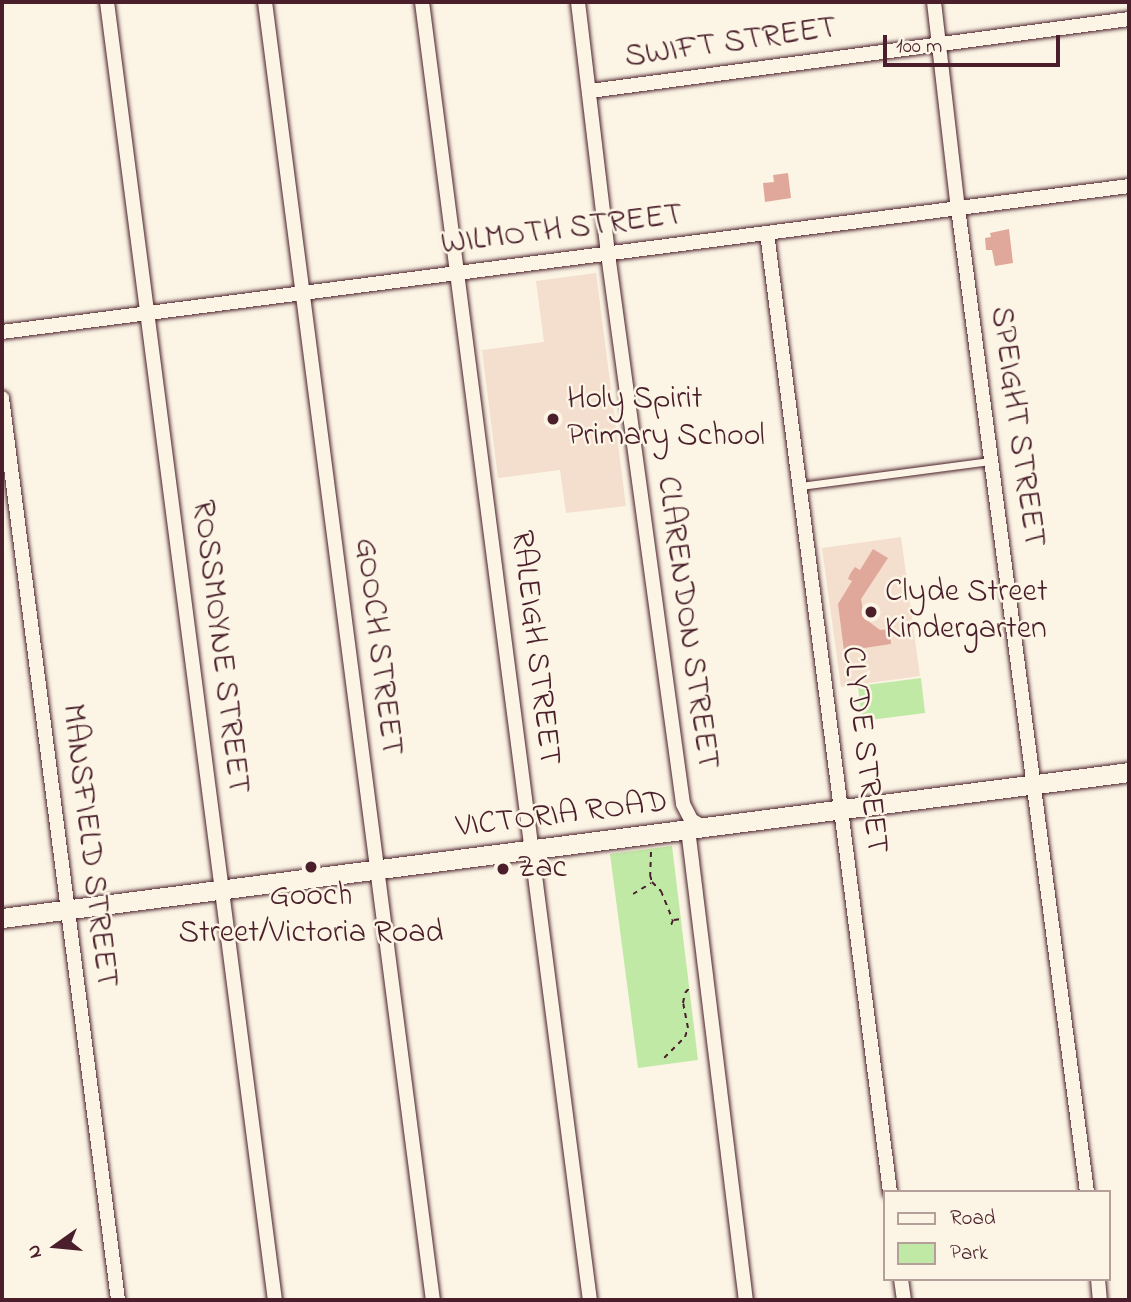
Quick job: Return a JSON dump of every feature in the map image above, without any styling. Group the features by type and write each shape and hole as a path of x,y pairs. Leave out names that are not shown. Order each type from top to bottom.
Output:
{"street":[{"name":"ROSSMOYNE STREET","path":"107,2 275,1300"},
{"name":"GOOCH STREET","path":"265,2 433,1300"},
{"name":"RALEIGH STREET","path":"422,2 590,1300"},
{"name":"CLARENDON STREET","path":"579,2 608,254 682,804 695,828"},
{"name":"SPEIGHT STREET","path":"934,2 958,208 1087,1190"},
{"name":"SWIFT STREET","path":"590,91 1129,19"},
{"name":"WILMOTH STREET","path":"2,332 1129,186"},
{"name":"CLYDE STREET","path":"767,233 844,811 890,1190"},
{"name":"MANSFIELD STREET","path":"2,398 118,1300"},
{"name":"VICTORIA ROAD","path":"2,918 1129,772"},
{"path":"695,828 746,1300"},
{"path":"901,1281 904,1300"},
{"path":"1098,1281 1100,1300"}],"lane":[{"path":"800,486 992,461"}],"path":[{"path":"651,852 652,882 661,891 673,920 670,928"},
{"path":"633,894 652,882"},
{"path":"673,920 681,919"},
{"path":"664,1058 685,1037 688,1028 683,1003 685,993 691,986"}],"shaded area":[{"name":"Holy Spirit Primary School","path":"596,273 626,506 566,513 560,470 498,478 482,350 544,342 536,281"},
{"name":"Clyde Street Kindergarten","path":"901,537 920,676 841,687 822,548"}],"green space":[{"path":"921,678 925,713 862,721 858,686"},
{"path":"672,846 698,1060 638,1068 610,854"}],"building":[{"path":"788,173 791,198 765,202 763,183 774,182 773,175"},
{"path":"1009,229 1013,263 995,266 992,250 986,250 985,238 991,237 990,233"},
{"path":"873,549 888,558 861,599 864,618 880,630 890,629 891,644 844,651 838,604 852,581 848,579 850,574 855,567 860,570"}],"place":[{"name":"Holy Spirit Primary School","path":"553,419"},
{"name":"Clyde Street Kindergarten","path":"871,612"},
{"name":"Gooch Street/Victoria Road","path":"311,867"},
{"name":"Zac","path":"503,869"}]}
